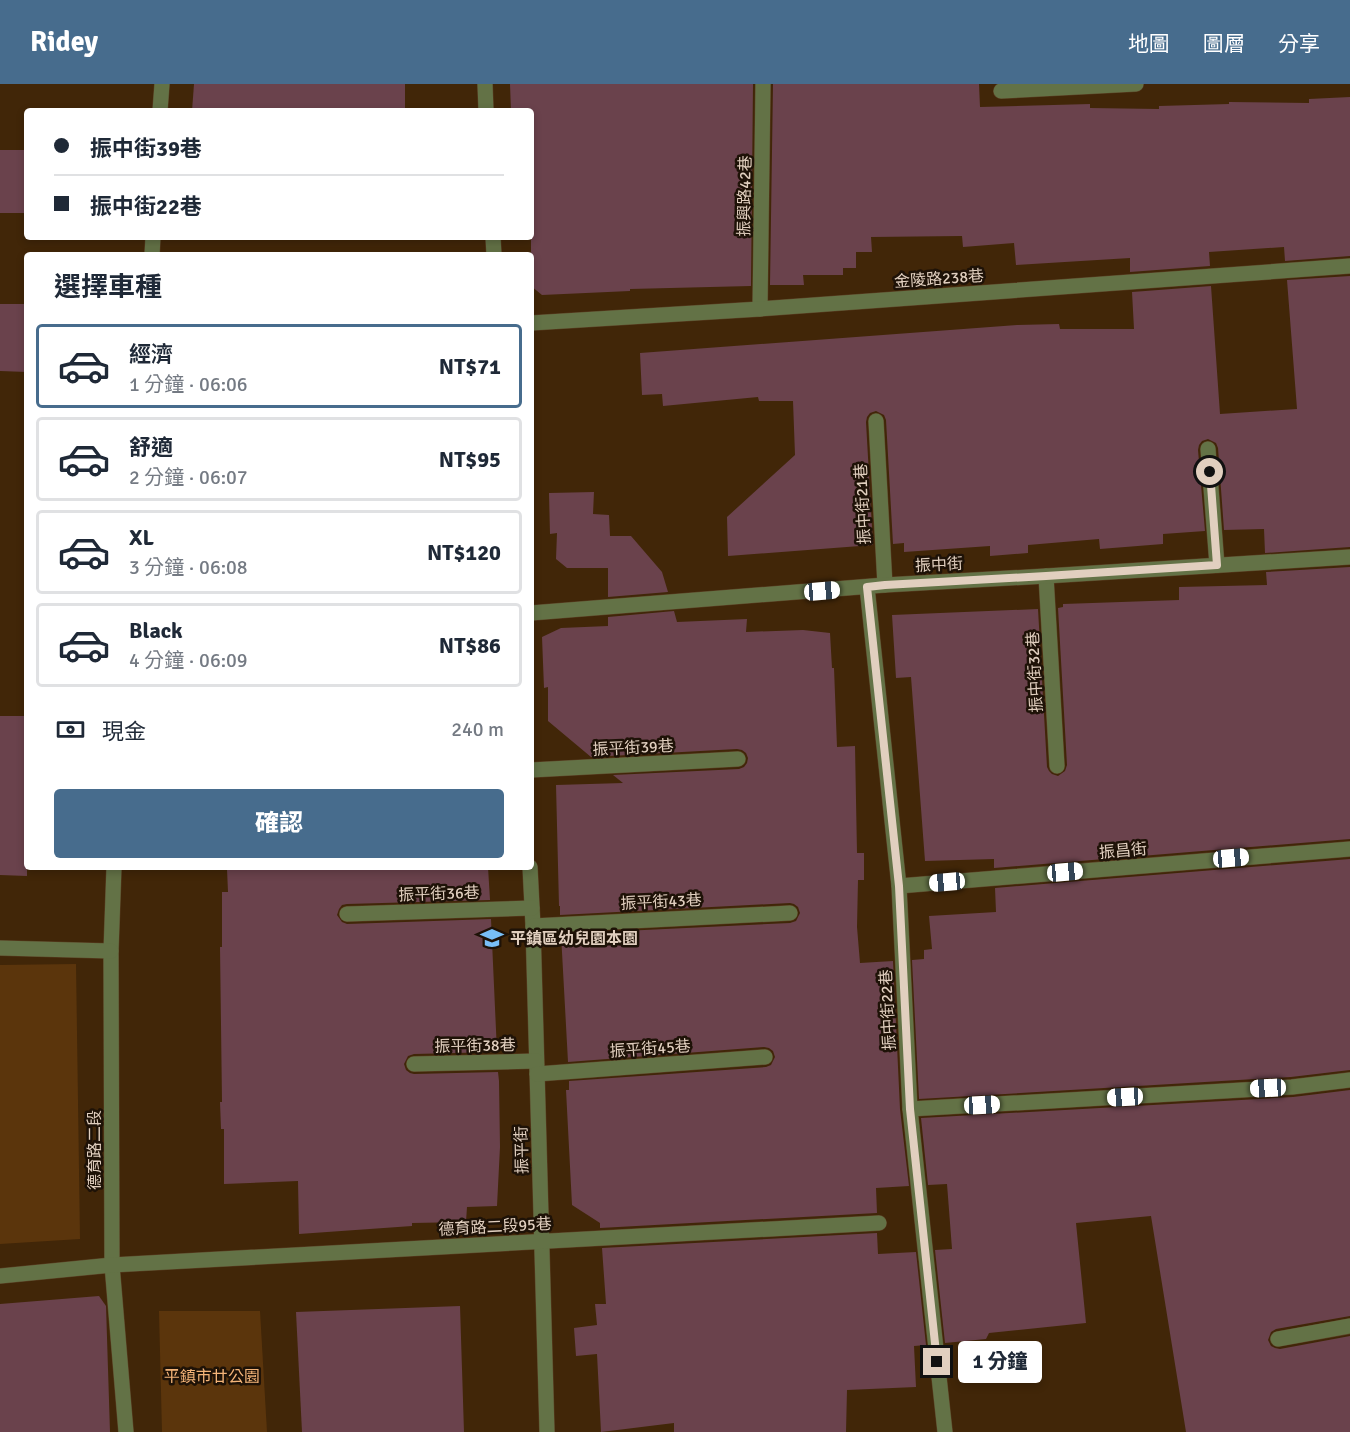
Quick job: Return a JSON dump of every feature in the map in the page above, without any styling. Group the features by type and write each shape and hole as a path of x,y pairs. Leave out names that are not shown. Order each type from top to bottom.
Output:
{"street":[{"path":"160,108 162,84"},
{"path":"485,84 486,108"},
{"name":"振興路42巷","path":"760,309 763,84"},
{"path":"1001,91 1137,84"},
{"name":"金陵路238巷","path":"534,323 760,309 1350,266"},
{"name":"振中街21巷","path":"876,421 885,585"},
{"path":"1208,449 1217,565"},
{"name":"振中街","path":"534,613 885,585 1350,557"},
{"name":"振中街32巷","path":"1046,576 1057,766"},
{"name":"振中街22巷","path":"867,587 899,886 910,1109 945,1432"},
{"name":"振平街39巷","path":"534,770 738,759"},
{"name":"振昌街","path":"899,886 1350,849"},
{"name":"德育路二段","path":"114,870 111,951 112,1265 126,1432"},
{"name":"振平街","path":"530,870 547,1432"},
{"name":"振平街36巷","path":"347,914 532,908"},
{"name":"振平街43巷","path":"533,926 790,913"},
{"path":"0,948 111,951"},
{"name":"振平街45巷","path":"537,1068 765,1057"},
{"name":"振平街38巷","path":"414,1064 537,1068"},
{"path":"910,1109 1292,1087 1350,1080"},
{"name":"德育路二段95巷","path":"0,1276 112,1265 879,1223"},
{"path":"1278,1339 1350,1326"}],"green space":[{"path":"76,964 80,1239 0,1244 0,965"},
{"name":"平鎮市廿公園","path":"159,1311 260,1311 267,1432 162,1432"}],"building":[{"path":"194,84 405,84 405,108 192,108"},
{"path":"510,84 753,84 751,286 630,289 630,291 542,295 534,288 534,252 531,252 531,240 534,240 534,108 511,108"},
{"path":"773,84 979,84 980,107 1090,104 1090,108 1159,109 1159,106 1229,104 1229,102 1309,103 1309,99 1350,97 1350,256 1285,261 1284,247 1209,252 1210,266 1130,272 1130,258 1016,265 1014,243 963,247 962,236 871,237 872,252 856,252 856,268 843,268 843,275 803,275 804,285 770,285"},
{"path":"0,150 24,150 24,213 0,213"},
{"path":"1350,276 1350,547 1265,553 1264,529 1224,530 1218,448 1216,443 1208,439 1202,441 1198,450 1205,531 1163,534 1163,544 1100,549 1099,539 1028,545 1028,553 990,556 990,546 904,552 904,543 893,544 886,420 884,415 876,411 870,413 866,422 873,545 728,556 727,517 795,455 793,401 759,401 758,397 663,406 662,394 642,395 640,353 1017,325 1059,324 1060,329 1134,329 1132,292 1211,286 1220,414 1297,409 1287,280"},
{"path":"0,304 24,304 24,372 0,371"},
{"path":"594,492 593,514 609,515 610,536 631,536 662,572 668,592 608,597 608,568 567,568 556,559 557,533 550,534 549,493"},
{"path":"1350,567 1350,839 994,868 994,859 925,861 911,677 896,678 892,615 1038,609 1047,767 1052,774 1058,776 1065,771 1067,765 1058,608 1063,607 1063,604 1179,600 1179,587 1267,585 1266,572"},
{"path":"674,611 677,622 747,619 746,632 803,630 830,633 832,668 834,668 837,747 855,746 857,853 864,853 864,880 858,880 857,927 860,963 893,961 900,1109 909,1186 876,1188 877,1213 600,1228 600,1223 572,1205 566,1090 569,1090 569,1081 766,1067 771,1065 775,1057 773,1051 764,1047 568,1062 561,934 790,923 796,921 800,913 798,907 790,903 560,915 556,785 623,783 613,775 739,769 747,763 746,753 737,749 591,757 548,721 548,687 544,688 542,637 561,628 608,626 608,617"},
{"path":"0,716 24,716 24,870 27,870 27,876 0,875"},
{"path":"1350,859 1350,1070 1291,1077 919,1099 912,960 924,959 924,950 932,949 929,916 996,912 995,888"},
{"path":"227,870 488,870 490,900 347,904 342,905 337,915 342,922 347,924 491,919 497,1052 414,1054 408,1056 404,1064 406,1070 414,1074 498,1072 500,1147 497,1206 467,1207 466,1222 412,1223 412,1226 299,1234 298,1181 224,1184 224,1129 221,1129 220,1102 222,1102 220,947 222,947 222,892 228,892"},
{"path":"1350,1090 1350,1316 1276,1329 1271,1332 1268,1340 1271,1346 1280,1349 1350,1336 1350,1432 1186,1432 1151,1216 1076,1223 1086,1323 989,1333 986,1339 945,1343 935,1250 952,1249 947,1184 928,1185 921,1118 1293,1097"},
{"path":"877,1233 878,1254 916,1252 926,1345 914,1346 916,1387 847,1390 846,1432 674,1432 674,1423 601,1432 597,1354 576,1356 574,1328 597,1325 595,1304 606,1304 602,1248"},
{"path":"99,1296 106,1306 110,1432 0,1432 0,1304"},
{"path":"460,1306 464,1432 302,1432 296,1312"}],"place":[{"name":"平鎮區幼兒園本園","path":"492,938"}],"route":[{"path":"937,1362 910,1109 899,886 867,587 1217,565 1210,472"}]}
